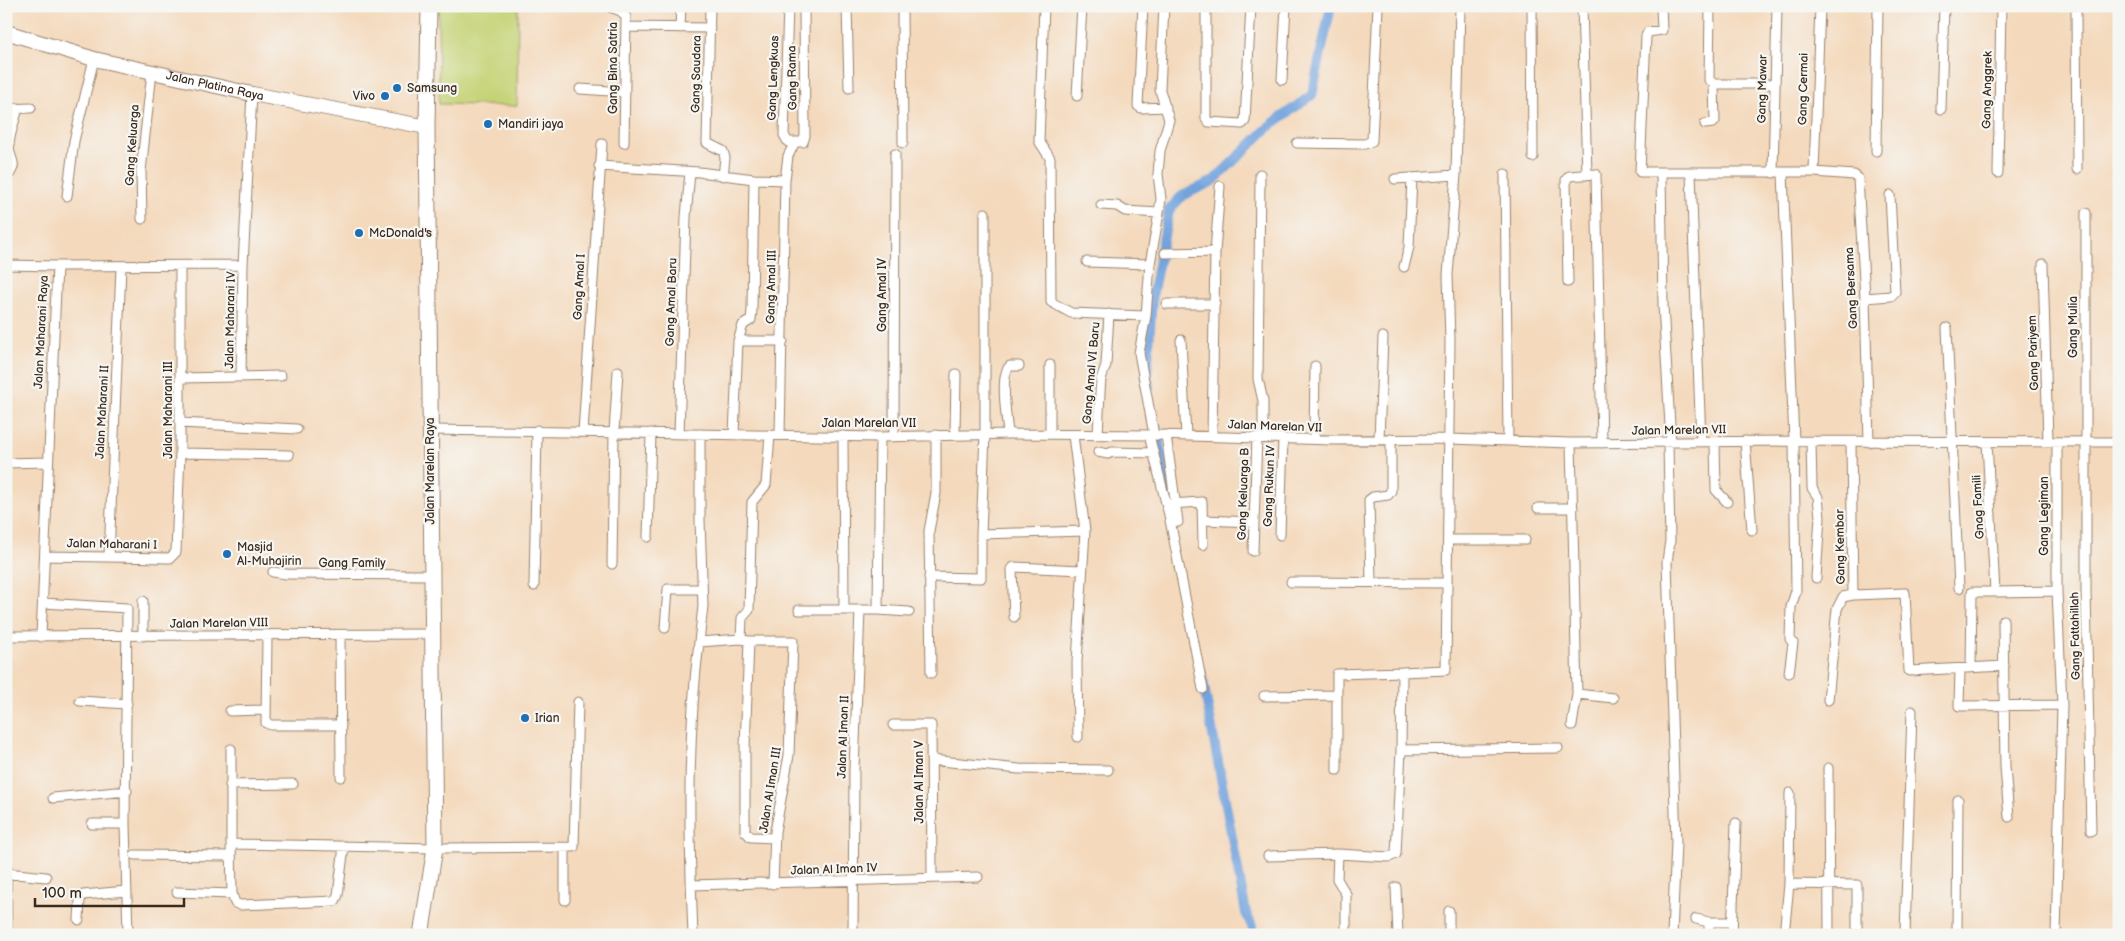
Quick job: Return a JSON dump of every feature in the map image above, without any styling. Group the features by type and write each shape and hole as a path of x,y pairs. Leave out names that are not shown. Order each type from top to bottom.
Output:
{"main road":[{"name":"Jalan Marelan Raya","path":"422,935 435,848 427,127 429,6"},
{"name":"Jalan Platina Raya","path":"6,32 94,59 252,94 427,127"}],"street":[{"name":"Gang Bina Satria","path":"607,6 624,13 626,27 624,143"},
{"path":"680,28 681,6"},
{"name":"Gang Saudara","path":"710,6 708,143 723,151 725,158 723,176"},
{"name":"Gang Lengkuas","path":"788,6 784,138 795,142"},
{"name":"Gang Rama","path":"795,142 802,142 805,136 804,6"},
{"path":"847,6 849,88"},
{"path":"902,6 903,143"},
{"path":"1044,6 1040,141 1050,158 1051,302 1071,313 1146,316"},
{"path":"1077,96 1082,6"},
{"path":"1143,6 1138,106 1141,108 1166,108"},
{"path":"1164,6 1160,90 1168,120 1160,151 1158,174 1161,199 1150,264 1146,316 1139,353 1158,435 1203,689"},
{"path":"1206,6 1206,120 1209,122 1242,124 1245,121 1251,6"},
{"path":"1282,80 1286,6"},
{"path":"1297,143 1365,144 1372,141 1378,6"},
{"path":"1337,770 1337,674 1446,670 1450,341 1448,275 1456,175 1460,6"},
{"path":"1532,6 1533,157"},
{"path":"1582,6 1587,174"},
{"path":"1661,6 1662,30 1648,32 1647,34 1639,172 1691,174 1814,172"},
{"path":"1710,6 1709,80 1714,84 1775,84"},
{"name":"Gang Mawar","path":"1773,173 1777,6"},
{"name":"Gang Cermai","path":"1814,172 1820,6"},
{"path":"1876,151 1878,6"},
{"path":"1940,109 1944,6"},
{"name":"Gang Anggrek","path":"1998,174 2001,6"},
{"path":"2076,6 2077,169"},
{"path":"626,27 710,28"},
{"path":"67,196 74,141 94,59"},
{"name":"Gang Keluarga","path":"142,220 141,171 152,72"},
{"path":"1705,124 1715,121 1714,84"},
{"path":"580,90 625,92"},
{"path":"243,265 252,94"},
{"path":"6,108 31,108"},
{"path":"6,178 14,166 14,160 9,147 18,108"},
{"name":"Gang Amal III","path":"780,435 785,180 788,156 795,142"},
{"name":"Gang Amal I","path":"583,432 599,166 602,144"},
{"name":"Gang Amal IV","path":"894,436 895,154"},
{"path":"599,166 785,180"},
{"name":"Gang Amal Baru","path":"678,434 686,217 690,172"},
{"name":"Gang Bersama","path":"1814,172 1854,175 1858,178 1865,298 1869,442"},
{"path":"1661,173 1663,305 1669,443 1670,541 1667,569 1676,843 1672,935"},
{"path":"1783,173 1794,441 1796,591 1792,607 1790,639 1793,643 1789,673"},
{"name":"Gang Keluarga B","path":"1253,551 1263,404 1258,379 1260,174"},
{"path":"1506,174 1508,441"},
{"path":"1691,174 1701,442"},
{"path":"1395,179 1456,175"},
{"path":"1568,282 1566,180 1569,176 1598,175 1602,443"},
{"path":"1404,267 1409,247 1412,178"},
{"path":"734,435 738,341 743,325 751,318 754,179"},
{"path":"1212,436 1215,252 1220,186"},
{"path":"1865,298 1891,296 1894,292 1890,195"},
{"path":"1101,205 1117,206 1125,211 1159,213"},
{"path":"929,577 981,578 985,213"},
{"name":"Gang Mulia","path":"2085,442 2086,213"},
{"path":"1164,253 1215,252"},
{"path":"1087,262 1150,264"},
{"name":"Gang Pariyem","path":"2043,264 2053,442"},
{"path":"6,265 57,266"},
{"name":"Jalan Maharani Raya","path":"41,637 47,462 57,266 180,267 243,265"},
{"name":"Jalan Maharani IV","path":"241,376 243,265"},
{"name":"Jalan Maharani II","path":"110,557 121,267"},
{"name":"Jalan Maharani III","path":"176,552 180,453 180,267"},
{"path":"1167,304 1215,304"},
{"name":"Gang Amal VI Baru","path":"1098,435 1101,378 1106,365 1109,314"},
{"path":"1947,328 1960,588"},
{"path":"1379,439 1383,337"},
{"path":"1181,340 1186,436"},
{"path":"738,341 783,341"},
{"path":"1008,434 1006,370 1010,366 1019,366"},
{"path":"1050,366 1050,434"},
{"path":"1314,439 1315,366"},
{"path":"612,564 614,432 618,371"},
{"path":"955,434 956,374"},
{"path":"180,378 281,376"},
{"path":"180,423 296,428"},
{"name":"Jalan Marelan VII","path":"430,430 537,430 880,437 955,434 1158,435 1314,439 1449,439 1571,444 1745,441 2119,442"},
{"path":"534,586 537,430"},
{"path":"648,537 651,433"},
{"path":"693,935 691,885 692,695 703,606 700,434"},
{"path":"1074,434 1085,531 1077,662 1078,737"},
{"path":"770,435 766,485 752,502 749,610 742,618 745,640 745,831 751,837 774,838"},
{"path":"931,673 929,531 936,494 936,435"},
{"path":"1158,435 1154,453 1178,522"},
{"path":"843,436 844,610"},
{"path":"878,610 880,437"},
{"name":"Gang Rukun IV","path":"1280,535 1283,438"},
{"path":"1371,582 1369,500 1373,497 1388,495 1391,491 1391,439"},
{"path":"1745,441 1752,530"},
{"path":"1811,441 1812,488 1818,498 1820,517 1816,578"},
{"path":"1715,442 1716,490 1727,502"},
{"name":"Gang Kembar","path":"1828,700 1836,610 1843,597 1854,595 1852,442"},
{"name":"Gnag Famili","path":"1987,442 1995,592"},
{"name":"Gang Legiman","path":"2053,442 2062,705 2056,935"},
{"name":"Gang Fattahillah","path":"2085,442 2091,831"},
{"path":"1571,444 1577,694 1572,724"},
{"path":"1098,452 1108,454 1112,452 1154,453"},
{"path":"180,453 289,456"},
{"path":"6,463 47,462"},
{"path":"1171,504 1202,502 1204,545"},
{"path":"1538,508 1572,508"},
{"path":"1203,520 1254,522"},
{"path":"981,534 1085,531"},
{"path":"1448,540 1525,540"},
{"name":"Jalan Maharani I","path":"45,556 170,558 176,552"},
{"path":"1014,618 1014,567 1082,570"},
{"name":"Gang Family","path":"273,572 295,574 431,575"},
{"path":"1291,582 1447,583"},
{"path":"665,628 668,589 702,589"},
{"path":"1971,667 1972,592 2057,591"},
{"path":"1854,595 1905,593 1908,670 2004,666"},
{"path":"143,601 143,636"},
{"path":"43,604 127,608 127,792 125,824 128,935"},
{"path":"799,610 909,612"},
{"name":"Jalan Al Iman II","path":"853,935 860,610"},
{"path":"2003,620 2005,766 2010,817"},
{"name":"Jalan Marelan VIII","path":"6,636 128,637 432,634"},
{"path":"267,635 265,710 266,720 269,725 340,725"},
{"path":"340,635 341,777"},
{"path":"698,642 745,640"},
{"name":"Jalan Al Iman III","path":"745,640 793,641 790,755 774,838 773,884"},
{"path":"1960,669 1958,706 2062,705"},
{"path":"1268,856 1338,854 1389,857 1396,854 1401,750 1402,672"},
{"path":"1577,694 1613,698"},
{"path":"1264,696 1336,695"},
{"path":"80,701 127,704"},
{"path":"231,844 435,848 574,847 578,702"},
{"path":"230,711 265,710"},
{"path":"1905,935 1912,711"},
{"name":"Jalan Al Iman V","path":"893,725 931,725 932,878"},
{"path":"1401,750 1558,748"},
{"path":"231,749 231,856 232,894 235,903 240,905 332,902 338,895 344,846"},
{"path":"932,760 978,763 1019,769 1108,770"},
{"path":"1828,768 1829,935"},
{"path":"230,784 292,784"},
{"path":"53,798 127,792"},
{"path":"1784,935 1789,884 1790,794"},
{"path":"1957,935 1958,800"},
{"path":"1732,935 1736,823"},
{"path":"92,824 125,824"},
{"path":"565,848 565,900"},
{"path":"6,854 7,935"},
{"path":"135,854 231,856"},
{"path":"1338,854 1337,879 1346,894 1346,935"},
{"path":"6,873 46,877"},
{"name":"Jalan Al Iman IV","path":"691,885 978,878"},
{"path":"1789,884 1857,885 1857,935"},
{"path":"1396,887 1398,935"},
{"path":"79,920 80,900 83,895 126,891"},
{"path":"177,892 232,894"},
{"path":"1448,911 1449,935"},
{"path":"1696,919 1710,922 1732,922"},
{"path":"1709,935 1710,922"}],"green space":[{"path":"438,6 518,6 517,106 439,104"}],"waterway":[{"path":"1149,386 1147,378 1152,296 1169,210 1182,196 1213,181 1272,124 1312,95 1331,6"},
{"path":"1156,428 1172,512"},
{"path":"1203,681 1246,913 1256,935"}],"place":[{"name":"Samsung","path":"397,88"},
{"name":"Vivo","path":"385,96"},
{"name":"Mandiri jaya","path":"488,124"},
{"name":"McDonald's","path":"359,233"},
{"name":"Masjid Al-Muhajirin","path":"227,554"},
{"name":"Irian","path":"525,718"}]}
